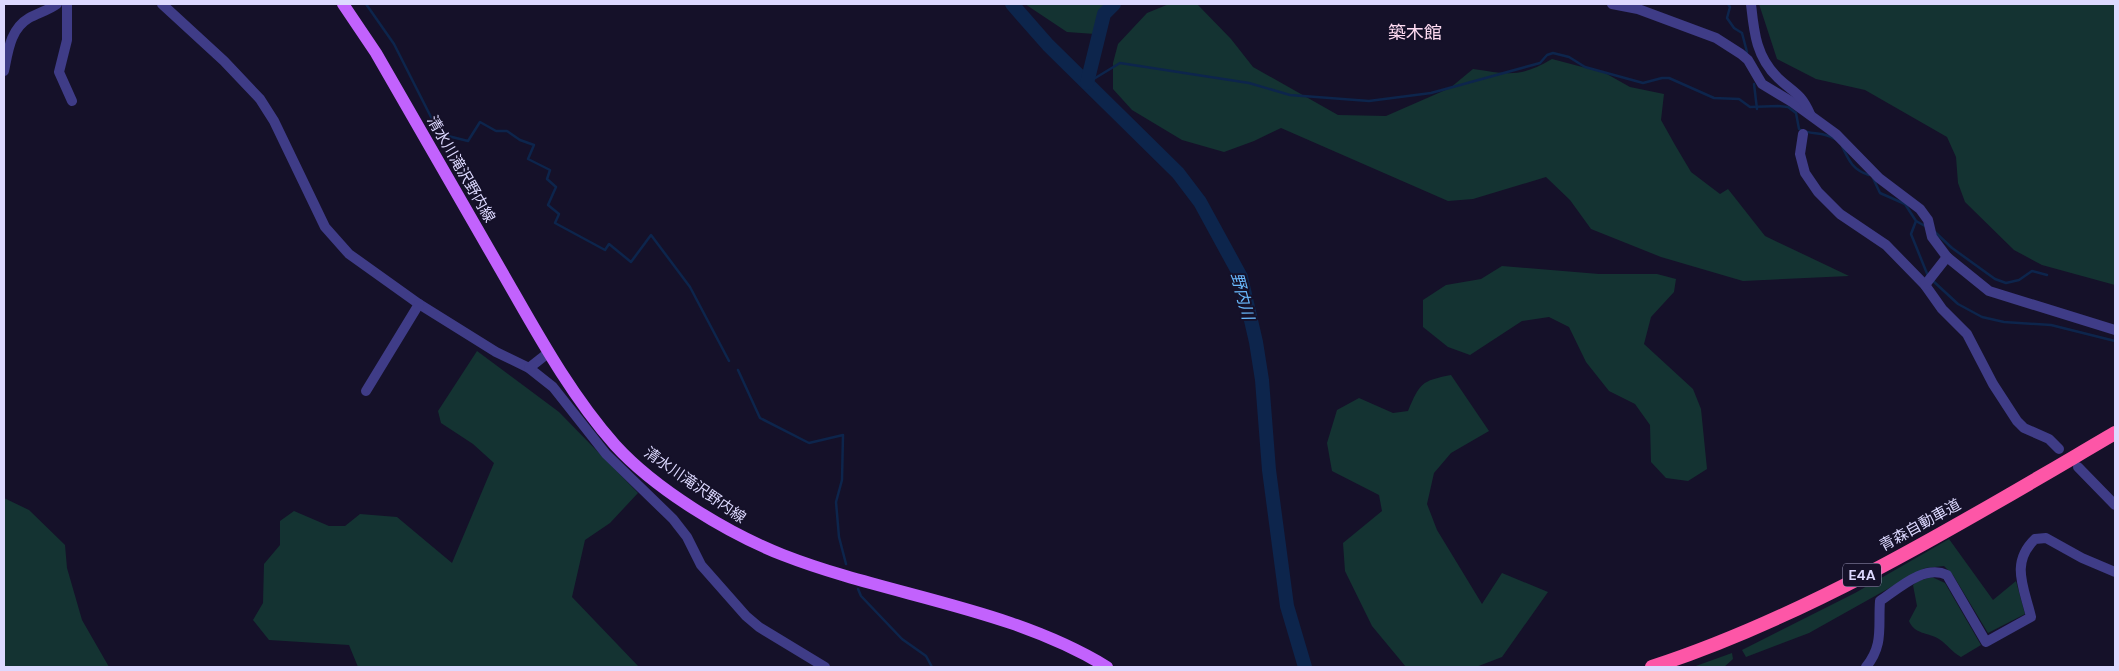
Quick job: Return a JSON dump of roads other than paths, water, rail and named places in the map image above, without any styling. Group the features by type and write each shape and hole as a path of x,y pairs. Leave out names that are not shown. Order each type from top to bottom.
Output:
{"highway":[{"name":"青森自動車道","path":"1652,667 1748,630 1819,597 1944,530 2115,433"}],"main road":[{"name":"清水川滝沢野内線","path":"343,4 376,53 548,353 589,412 616,446 644,473 720,525 783,555 844,576 1013,625 1054,641 1106,667"}],"street":[{"path":"4,71 13,34 28,19 57,4"},
{"path":"67,4 67,40 58,72 72,101"},
{"path":"1612,4 1638,9 1716,38 1748,60 1762,84 1811,115 1845,141 1879,178 1920,208 1928,220 1932,237 1947,257 1989,291 2115,330"},
{"path":"1751,4 1755,40 1765,63 1778,78 1803,98 1811,115"},
{"path":"167,5 224,60 260,99 274,122 325,227 348,254 419,304 496,352 528,368 552,387 606,454 673,519 687,537 701,564 746,616 825,667"},
{"path":"1803,134 1800,154 1805,173 1818,192 1840,214 1886,245 1929,280 1942,309 1967,334 1993,384 2017,421 2024,428 2049,439 2060,449"},
{"path":"1929,280 1947,257"},
{"path":"366,391 419,304"},
{"path":"528,368 548,353"},
{"path":"2078,466 2115,505"},
{"path":"1866,667 1876,654 1880,638 1880,601 1923,574 1931,571 1946,575 1986,642 2031,617 2020,565 2025,549 2035,538 2046,538 2082,558 2115,572"}],"waterway":[{"path":"366,4 394,44 433,121 448,136 468,141 480,122 496,131 507,131 520,140 534,145 528,159 550,170 547,179 556,187 548,205 559,214 555,223 605,250 609,244 631,262 651,235 690,287 729,361"},
{"name":"野内川","path":"1012,4 1048,45 1178,173 1200,202 1241,277 1256,342 1262,380 1269,470 1287,606 1305,667"},
{"path":"1087,83 1104,14 1114,4"},
{"path":"1728,4 1730,7 1727,18 1734,28 1742,33 1747,52"},
{"path":"1087,83 1120,63 1249,83 1290,95 1369,101 1431,93 1540,63 1547,55 1553,53 1569,57 1585,67 1643,83 1669,78 1714,98 1739,99 1750,107 1788,107 1796,113 1799,129 1830,136 1835,139"},
{"path":"1754,84 1757,109"},
{"path":"1842,146 1852,164 1869,175"},
{"path":"1873,178 1880,193 1905,204 1916,221 1911,234 1928,276"},
{"path":"1916,221 1925,226"},
{"path":"1935,232 1952,248 1995,279 2006,283 2019,280 2032,271 2047,275"},
{"path":"1932,280 1958,304 1982,317 2004,322 2051,325 2115,341"},
{"path":"738,370 760,418 809,443 843,435 842,480 836,502 839,537 846,564"},
{"path":"858,589 861,596 902,639 926,656 932,667"}],"district":[{"name":"築木館","path":"1415,33"}]}
